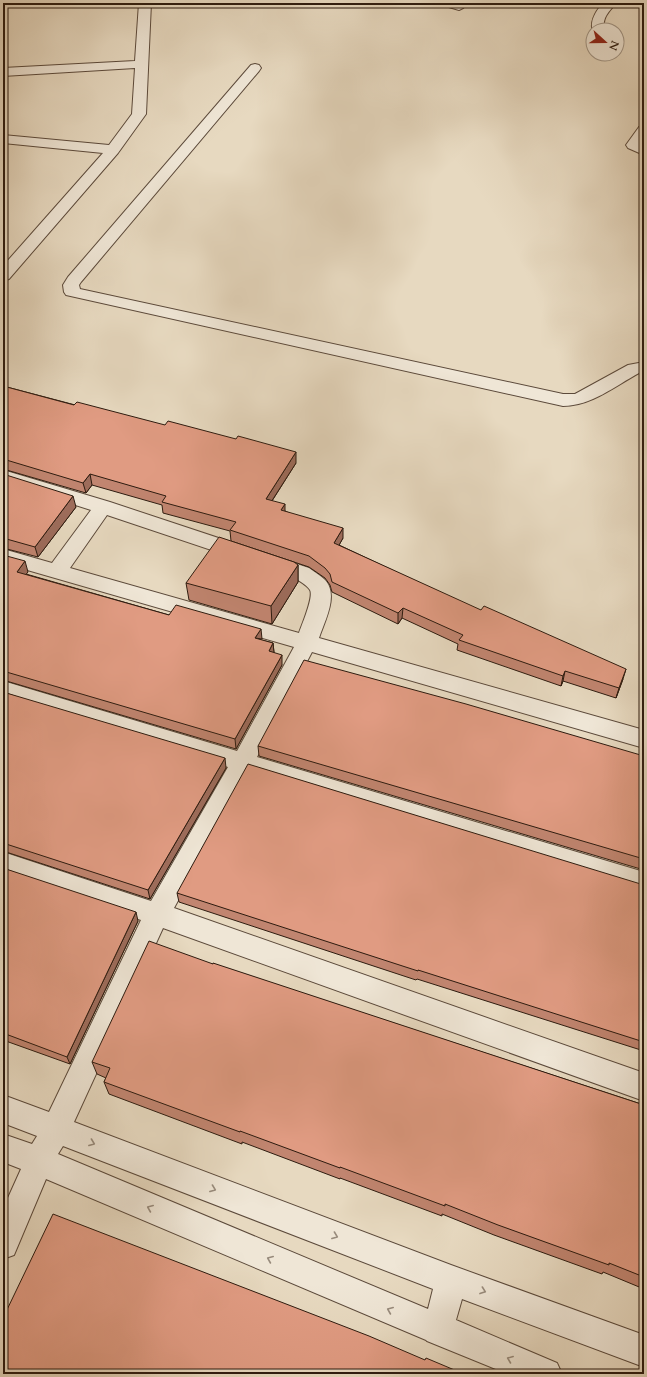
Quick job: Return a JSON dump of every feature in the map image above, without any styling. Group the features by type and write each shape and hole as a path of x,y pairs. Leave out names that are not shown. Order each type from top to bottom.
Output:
{"street":[{"path":"3,276 113,150 139,114 145,3"},
{"path":"446,3 459,6"},
{"path":"598,22 601,12 610,3"},
{"path":"3,72 141,64"},
{"path":"255,68 74,280 70,289 72,292 563,400 577,400 634,369 644,367"},
{"path":"644,130 633,145 644,151"},
{"path":"3,139 113,150"},
{"path":"3,476 103,507 295,571 310,578 318,585 320,602 306,642 243,761 157,914 56,1129 39,1161 3,1244"},
{"path":"56,572 103,507"},
{"path":"3,556 644,739"},
{"path":"3,690 243,761 644,883"},
{"path":"3,863 157,914 644,1087"},
{"path":"3,1109 451,1280 644,1351"},
{"path":"3,1148 39,1161 438,1330 546,1374"},
{"path":"438,1330 451,1280"}],"building":[{"path":"3,386 74,405 77,402 165,425 168,421 236,439 238,436 296,452 266,499 285,504 281,510 343,528 334,543 481,610 484,606 626,669 619,688 565,671 563,676 459,640 463,635 403,608 398,613 332,582 330,574 325,568 309,556 230,530 236,522 162,502 166,496 90,474 83,483 3,459"},
{"path":"3,474 73,496 35,547 3,538"},
{"path":"219,537 294,562 298,565 271,606 186,583"},
{"path":"3,555 25,561 17,572 169,615 176,605 261,629 255,638 273,643 269,651 282,655 235,739 3,671"},
{"path":"304,660 466,704 644,756 644,859 258,746"},
{"path":"3,692 225,758 148,890 3,843"},
{"path":"248,764 644,885 644,1042 177,893"},
{"path":"3,868 136,912 67,1057 3,1033"},
{"path":"149,941 213,964 644,1105 644,1277 609,1263 609,1265 498,1225 445,1204 445,1206 104,1082 110,1068 92,1062"},
{"path":"53,1214 464,1374 3,1374 3,1318"}]}
